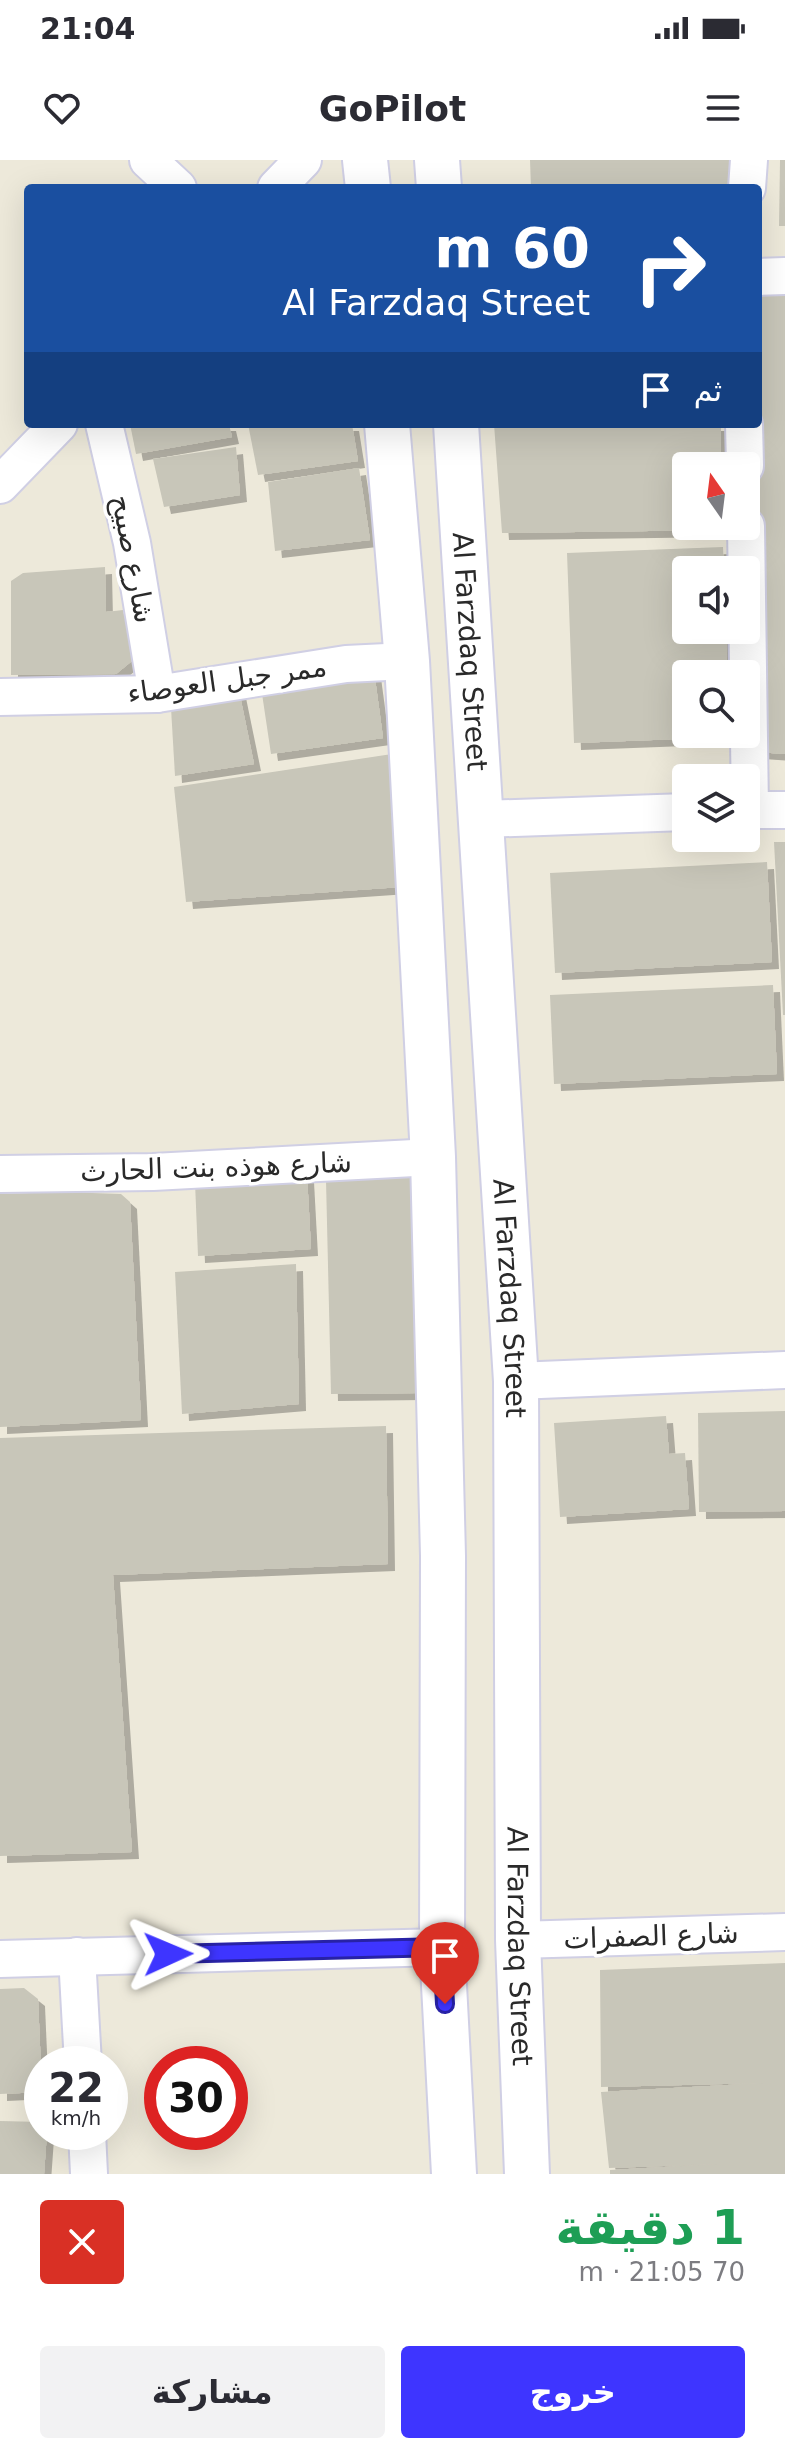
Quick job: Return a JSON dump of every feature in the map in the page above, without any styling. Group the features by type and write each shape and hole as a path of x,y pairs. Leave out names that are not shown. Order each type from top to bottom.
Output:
{"street":[{"path":"148,160 174,184"},
{"path":"280,184 303,160"},
{"path":"365,160 368,184"},
{"path":"437,160 439,184"},
{"path":"747,184 749,160"},
{"path":"762,277 785,276"},
{"path":"0,485 55,428"},
{"name":"شارع صبيح","path":"105,428 132,543 157,694"},
{"path":"387,428 407,661 433,1157 443,1572 442,1947 454,2174"},
{"name":"Al Farzdaq Street","path":"456,428 516,1381 518,1940 527,2174"},
{"path":"744,428 745,452"},
{"path":"747,540 758,764"},
{"name":"ممر جبل العوصاء","path":"0,697 157,694 346,664 407,661"},
{"path":"483,819 672,812"},
{"name":"شارع هوذه بنت الحارث","path":"0,1174 153,1172 433,1157"},
{"path":"516,1381 785,1370"},
{"name":"شارع الصفرات","path":"518,1940 785,1932"},
{"path":"0,1959 442,1947"},
{"path":"77,1956 82,2046"},
{"path":"88,2150 89,2174"}],"building":[{"path":"530,160 732,160 733,184 531,184"},
{"path":"780,160 785,160 785,226 779,226"},
{"path":"785,295 785,754 757,752 760,748 760,660 757,660 757,644 760,644 760,556 757,556 757,540 760,540 760,452 754,452 753,428 762,428 762,296"},
{"path":"131,428 230,428 232,437 136,454"},
{"path":"249,428 353,428 358,461 258,475"},
{"path":"494,428 721,428 721,452 672,452 672,531 502,533"},
{"path":"236,447 240,495 164,507 153,459"},
{"path":"359,468 370,540 275,551 268,482"},
{"path":"723,547 723,556 672,556 672,644 726,644 727,660 672,660 672,739 574,743 567,553"},
{"path":"105,567 106,612 123,610 133,660 116,674 11,675 11,581 23,573"},
{"path":"374,671 383,738 271,754 261,687"},
{"path":"239,691 254,764 175,776 171,708"},
{"path":"392,754 401,887 186,902 174,787"},
{"path":"774,842 785,842 785,1015 783,1015"},
{"path":"767,862 772,962 555,973 550,873"},
{"path":"773,985 777,1074 554,1084 550,995"},
{"path":"307,1175 311,1249 198,1256 195,1182"},
{"path":"413,1176 418,1393 331,1394 326,1180"},
{"path":"0,1194 121,1194 130,1202 141,1420 0,1427"},
{"path":"296,1264 299,1404 182,1414 175,1272"},
{"path":"785,1411 785,1511 699,1512 698,1413"},
{"path":"666,1416 669,1454 685,1453 689,1509 560,1517 554,1423"},
{"path":"386,1426 388,1564 113,1575 132,1852 0,1856 0,1438"},
{"path":"785,1963 785,2174 610,2174 610,2170 718,2164 609,2168 601,2092 765,2083 601,2087 600,1970"},
{"path":"24,1988 38,1999 40,2046 24,2046 24,2093 0,2094 0,1989"},
{"path":"0,2121 24,2122 24,2150 46,2150 44,2174 0,2174"}],"route":[{"path":"168,1954 442,1947 445,2004"}]}
